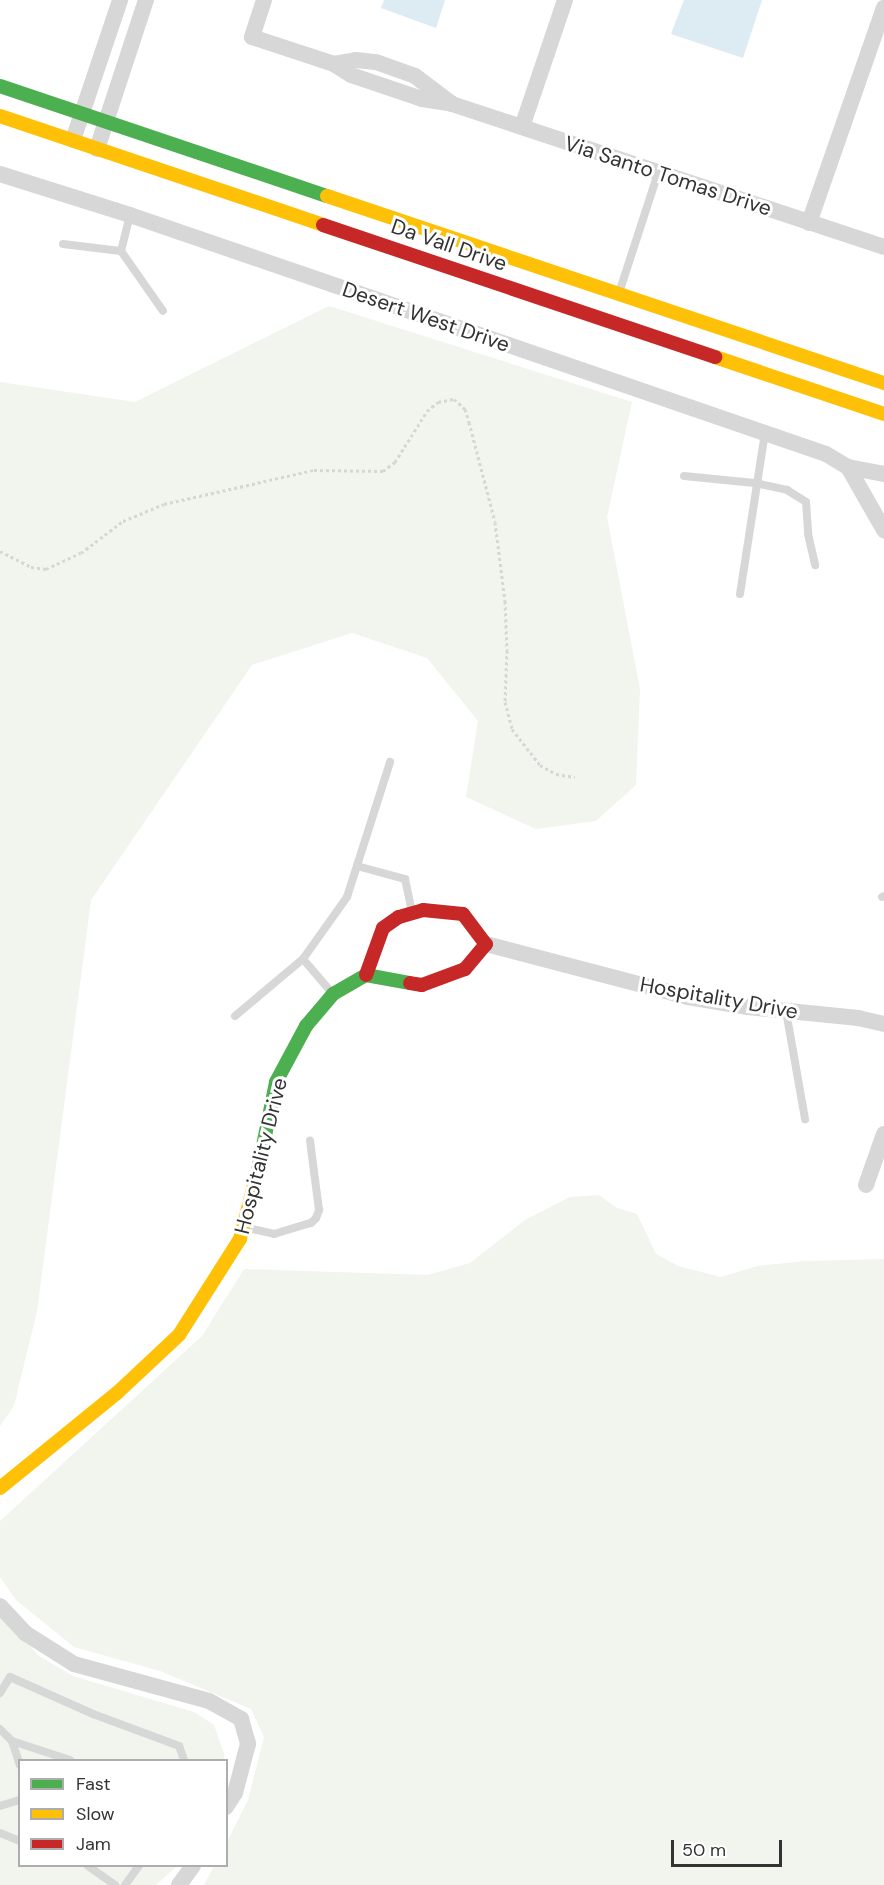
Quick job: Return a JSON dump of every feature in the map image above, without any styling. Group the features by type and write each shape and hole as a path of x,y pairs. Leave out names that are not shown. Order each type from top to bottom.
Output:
{"main road":[{"name":"Da Vall Drive","path":"0,86 884,383"},
{"name":"Da Vall Drive","path":"0,116 884,414"},
{"path":"423,910 463,914 486,944 465,969 422,985 366,975 383,928 399,917 423,910"},
{"name":"Hospitality Drive","path":"0,1488 117,1393 179,1335 222,1270 244,1227 276,1082 306,1026 333,994 366,975"}],"street":[{"path":"73,140 120,0"},
{"path":"97,149 146,0"},
{"name":"Via Santo Tomas Drive","path":"264,0 252,37 333,64 351,75 422,99 452,104 884,248"},
{"path":"522,128 565,0"},
{"path":"809,223 884,8"},
{"name":"Desert West Drive","path":"0,174 130,215 765,433 825,454 848,467 884,474"},
{"path":"848,467 884,530"},
{"name":"Hospitality Drive","path":"486,944 688,997 786,1011 858,1018 884,1024"},
{"path":"866,1185 884,1134"},
{"path":"0,1606 25,1633 74,1664 208,1701 241,1719 248,1744 235,1793 228,1804"},
{"path":"179,1885 192,1867"}],"lane":[{"path":"619,293 658,172"},
{"path":"121,251 130,215"},
{"path":"63,244 121,251 163,311"},
{"path":"740,594 755,483 765,433"},
{"path":"684,476 755,483 787,490 806,502 808,534 815,565"},
{"path":"235,1016 303,959 348,897 390,762"},
{"path":"357,866 405,879 412,913"},
{"path":"303,959 333,994"},
{"path":"786,1011 806,1119"},
{"path":"244,1227 274,1234 310,1223 316,1218 320,1210 310,1141"},
{"path":"0,1692 10,1677 93,1714 179,1746 183,1759"},
{"path":"0,1729 12,1741 64,1759"},
{"path":"12,1741 18,1760"},
{"path":"0,1806 18,1801"},
{"path":"0,1833 18,1839"},
{"path":"89,1867 115,1885"},
{"path":"125,1885 138,1867"}],"path":[{"path":"0,551 31,567 46,569 81,553 123,521 164,504 306,471 383,471 394,462 427,411 438,402 454,399 465,409 470,422 495,522 507,650 505,702 512,729 540,765 556,774 575,777"}],"shaded area":[{"path":"384,0 445,0 436,28 381,8"},
{"path":"684,0 762,0 743,58 671,34"},
{"path":"329,306 632,402 607,517 640,689 636,785 596,821 536,829 466,797 478,721 427,658 352,633 252,665 91,900 37,1311 14,1406 0,1426 0,382 135,402"},
{"path":"599,1195 617,1208 637,1214 656,1254 678,1266 721,1277 757,1266 805,1261 884,1259 884,1885 204,1885 213,1867 228,1867 228,1840 248,1800 264,1737 251,1709 160,1671 74,1647 16,1600 0,1577 0,1521 202,1336 244,1269 428,1275 470,1263 525,1220 570,1197"},
{"path":"0,1611 39,1656 73,1676 194,1712 214,1725 224,1759 18,1759 18,1867 176,1867 156,1885 0,1885"}],"traffic: fast":[{"path":"0,86 327,196"},
{"path":"258,1170 276,1082 306,1026 333,994 366,975 410,983"}],"traffic: slow":[{"path":"0,116 323,225"},
{"path":"327,196 884,383"},
{"path":"715,357 884,414"},
{"path":"0,1488 117,1393 179,1335 240,1239 258,1170"}],"traffic: jam":[{"path":"323,225 715,357"},
{"path":"366,975 383,928 399,917 423,910 463,914 486,944 465,969 422,985 410,983"}]}
